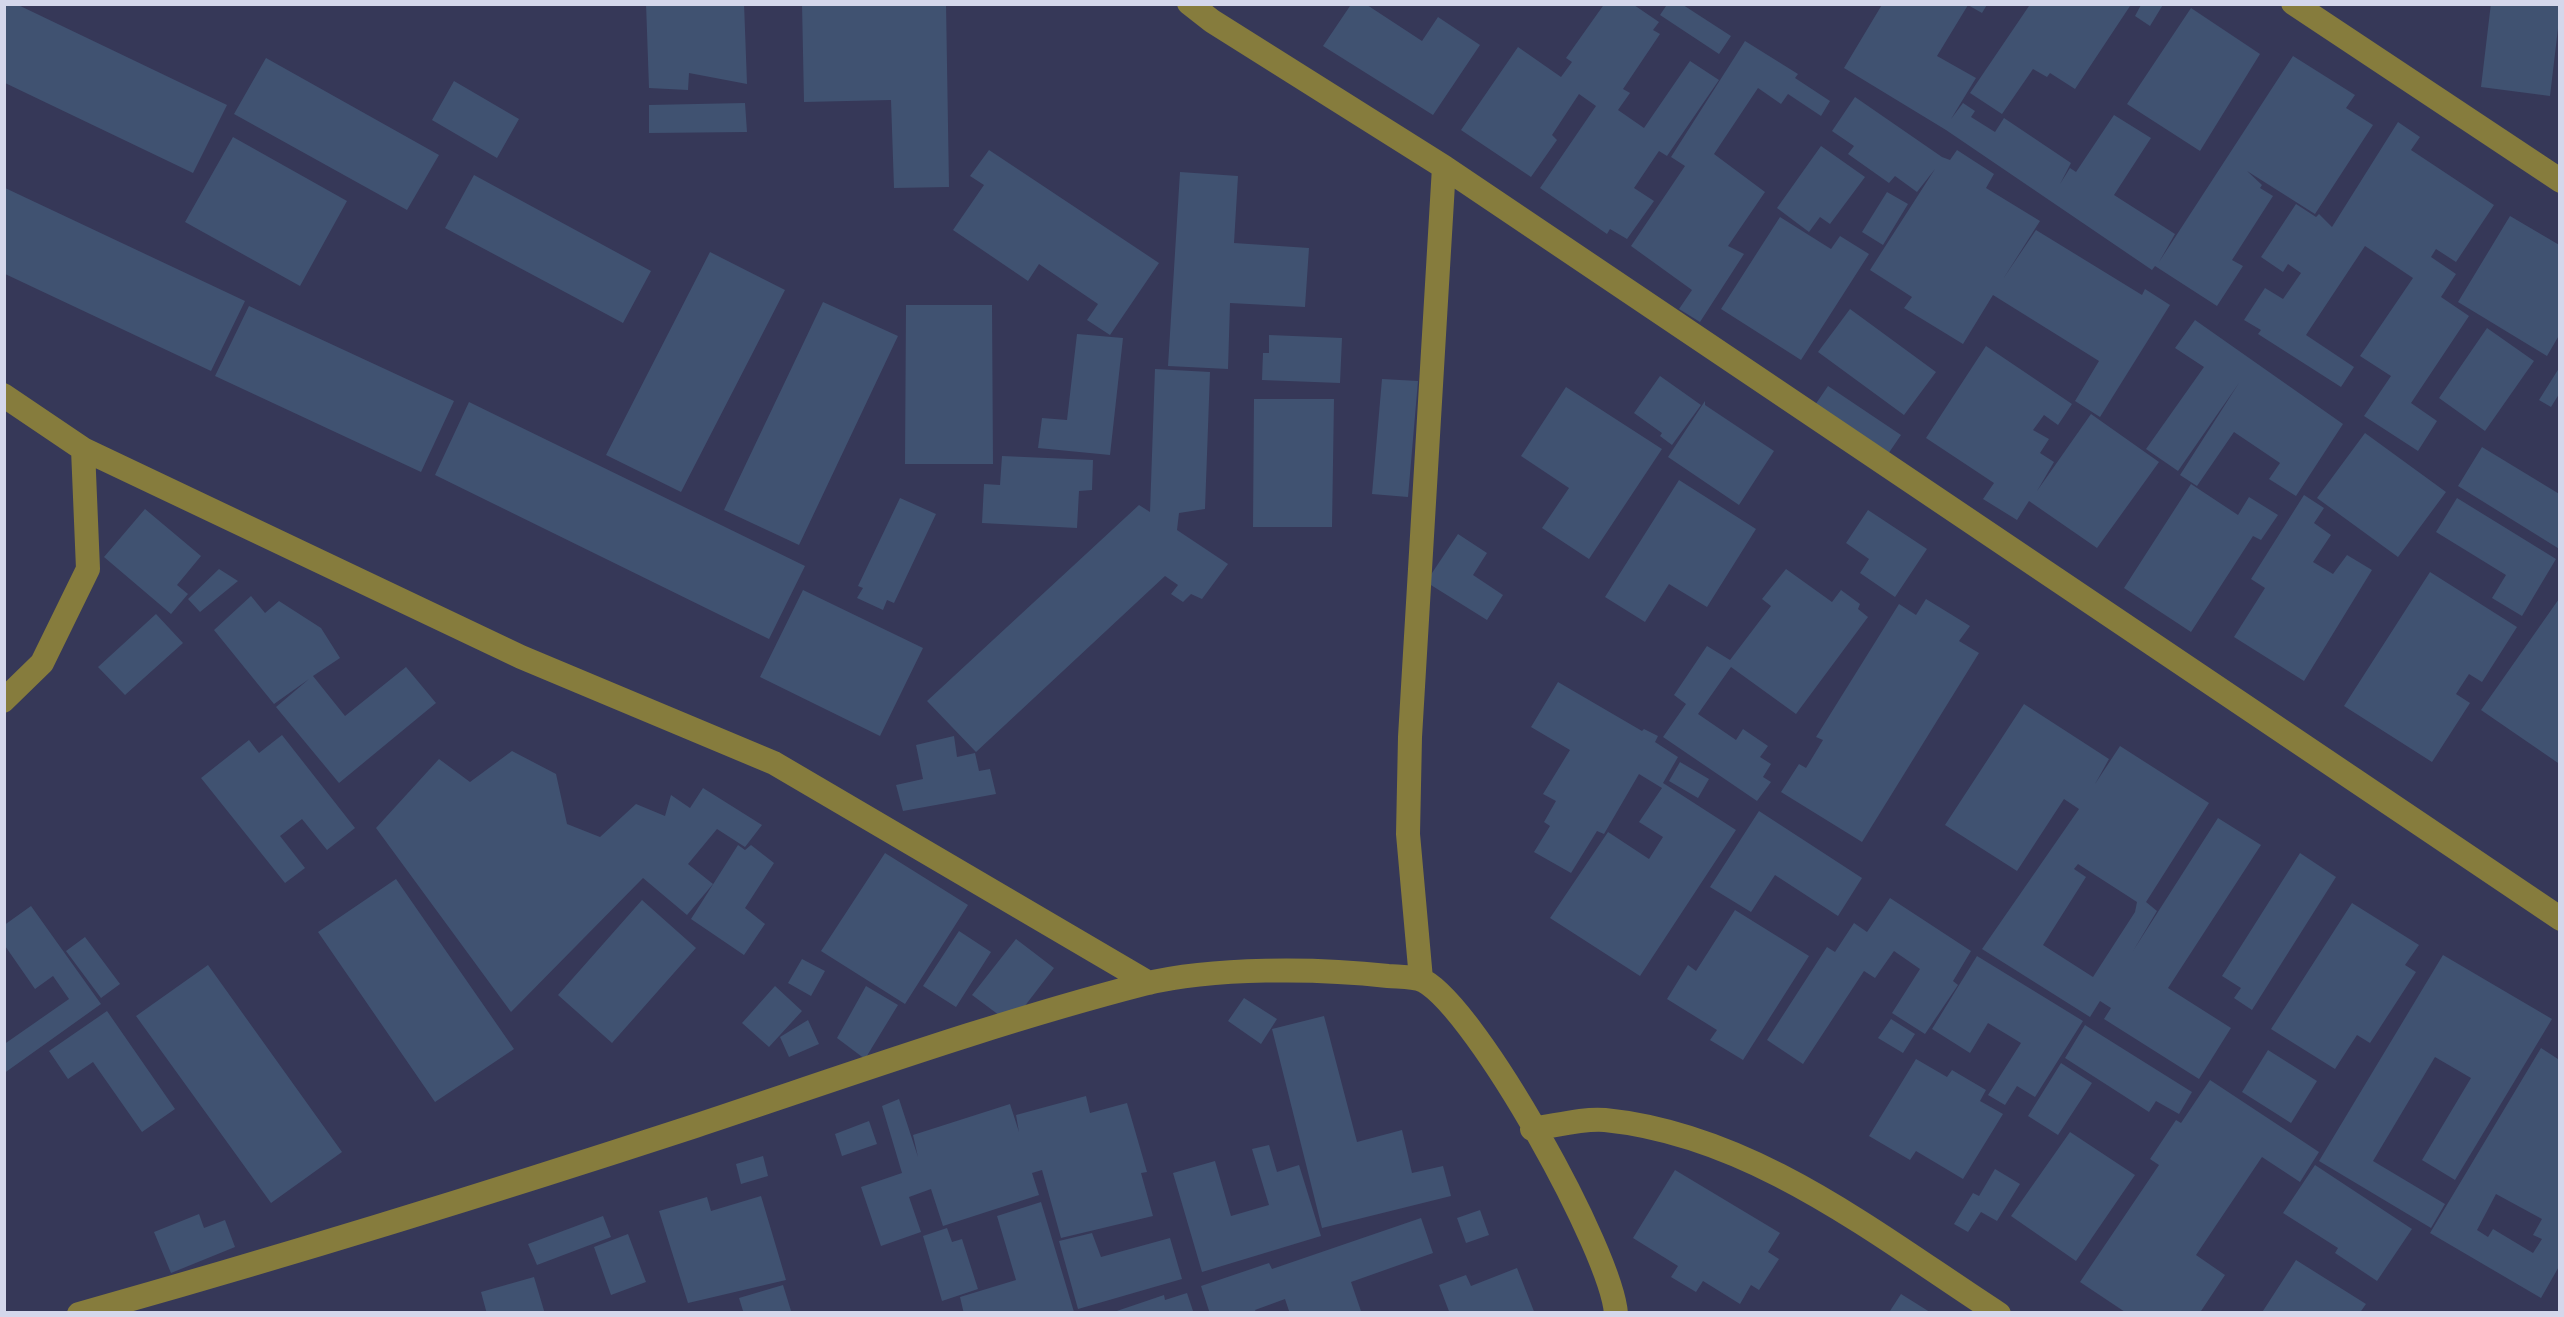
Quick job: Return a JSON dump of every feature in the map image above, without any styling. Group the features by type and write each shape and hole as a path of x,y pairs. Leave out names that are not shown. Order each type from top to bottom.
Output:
{"street":[{"path":"1190,3 1444,167 2561,919"},
{"path":"2293,3 2561,181"},
{"path":"1421,979 1408,834 1409,757 1444,167"},
{"path":"3,395 83,449 521,657 774,763 1149,983"},
{"path":"3,701 42,663 88,569 83,449"},
{"path":"79,1314 417,1217 1149,983 1337,970 1421,979 1451,1005 1499,1068 1578,1211 1615,1297 1616,1314"},
{"path":"1532,1129 1601,1119 1696,1138 1802,1186 1999,1314"}],"building":[{"path":"3,3 14,3 227,105 193,173 3,82"},
{"path":"646,3 744,3 747,84 689,73 688,90 649,88"},
{"path":"802,3 946,3 949,187 894,188 891,100 804,102"},
{"path":"1352,3 1364,3 1422,41 1438,17 1480,45 1433,115 1323,46"},
{"path":"1605,3 1631,3 1659,22 1653,30 1660,34 1623,89 1630,93 1618,110 1644,128 1690,61 1719,80 1667,156 1659,151 1634,188 1654,201 1627,239 1610,229 1607,234 1540,188 1596,106 1579,94 1552,135 1557,140 1531,177 1461,130 1518,47 1561,77 1572,62 1566,58"},
{"path":"1668,3 1680,3 1731,36 1719,54 1660,15"},
{"path":"1883,3 1988,3 1982,13 1968,5 1937,56 1976,78 1951,119 1963,103 1975,111 1971,117 1995,132 2004,118 2071,163 2060,184 2070,168 2076,172 2114,115 2151,138 2114,195 2175,234 2159,262 2293,56 2355,95 2346,108 2373,125 2315,214 2247,171 2273,196 2232,260 2243,266 2217,306 2155,266 2152,270 1946,130 1844,68"},
{"path":"2031,3 2132,3 2075,89 2050,73 2047,77 2033,69 2002,114 1970,93"},
{"path":"2142,3 2164,3 2150,26 2135,16"},
{"path":"2491,3 2561,3 2550,96 2481,87"},
{"path":"2191,8 2260,54 2200,151 2127,104"},
{"path":"1745,41 1798,74 1795,78 1830,101 1821,116 1788,94 1781,104 1758,88 1714,154 1765,192 1728,246 1744,254 1700,322 1679,309 1692,290 1631,246 1685,166 1671,157"},
{"path":"266,58 439,155 407,210 234,114"},
{"path":"454,81 519,119 497,158 432,120"},
{"path":"1855,97 1942,157 1950,160 1957,150 1994,174 1986,188 2040,221 2003,279 2036,230 2142,295 2145,289 2170,305 2100,417 2075,401 2099,361 1993,295 1963,344 1904,308 1912,297 1870,270 1935,169 1917,192 1895,176 1889,183 1848,154 1854,146 1832,131"},
{"path":"745,103 747,132 649,133 649,105"},
{"path":"2398,122 2420,137 2411,150 2494,205 2456,262 2436,249 2431,257 2456,274 2441,297 2469,316 2411,403 2437,421 2418,451 2364,416 2391,376 2360,356 2413,278 2365,246 2306,335 2354,367 2341,387 2244,320 2265,288 2283,299 2301,273 2288,264 2283,272 2261,257 2296,204 2316,217 2319,214 2332,227"},
{"path":"233,137 347,201 300,286 185,222"},
{"path":"1821,146 1865,177 1830,224 1820,217 1809,232 1777,208"},
{"path":"989,150 1159,263 1110,335 1087,320 1098,304 1039,264 1028,281 953,230 984,185 970,176"},
{"path":"1180,172 1238,176 1234,243 1309,248 1305,307 1230,303 1228,369 1168,366"},
{"path":"474,175 651,271 623,323 445,228"},
{"path":"3,187 245,301 211,371 3,273"},
{"path":"1887,192 1908,204 1883,245 1862,232"},
{"path":"2510,216 2561,246 2561,332 2547,356 2458,302"},
{"path":"1780,217 1831,249 1840,236 1869,254 1801,360 1721,309"},
{"path":"710,252 785,290 681,492 606,455"},
{"path":"823,302 898,336 799,545 724,510"},
{"path":"906,305 992,305 993,464 905,464"},
{"path":"249,306 454,401 421,472 215,376"},
{"path":"1850,309 1936,372 1904,415 1818,352"},
{"path":"2195,320 2343,424 2296,496 2269,479 2280,463 2234,432 2197,486 2180,475 2239,383 2178,471 2146,449 2204,367 2175,348"},
{"path":"2487,328 2534,361 2485,431 2439,398"},
{"path":"1077,334 1123,338 1110,455 1038,448 1042,418 1067,420"},
{"path":"1269,335 1342,338 1340,383 1262,380"},
{"path":"1986,346 2072,404 2058,425 2044,415 2033,430 2049,439 2040,453 2054,462 2037,491 2091,414 2159,462 2097,548 2029,501 2017,520 1983,499 1994,483 1926,438"},
{"path":"2561,365 2561,391 2551,407 2539,400"},
{"path":"1155,369 1210,372 1205,509 1179,513 1177,530 1228,564 1202,599 1191,594 1183,602 1171,594 1178,585 1165,576 976,752 927,701 1139,505 1150,512"},
{"path":"1660,376 1701,405 1672,445 1634,413"},
{"path":"1382,379 1418,381 1408,497 1372,494"},
{"path":"1828,386 1901,435 1886,457 1813,408"},
{"path":"1566,387 1662,449 1589,559 1542,528 1569,488 1521,456"},
{"path":"1254,399 1334,399 1332,527 1253,527"},
{"path":"1705,401 1774,451 1739,505 1668,457"},
{"path":"469,402 805,566 769,639 435,475"},
{"path":"2365,433 2446,492 2398,557 2317,498"},
{"path":"2482,447 2561,495 2561,550 2458,486"},
{"path":"1002,456 1093,460 1092,490 1079,491 1077,528 982,523 984,484 1000,485"},
{"path":"1679,480 1756,529 1707,607 1669,584 1645,622 1605,597"},
{"path":"2191,484 2238,515 2249,497 2278,515 2261,540 2253,536 2191,632 2124,588"},
{"path":"2304,495 2324,508 2314,523 2331,535 2313,562 2333,574 2347,555 2372,570 2304,681 2234,637 2265,588 2251,579"},
{"path":"900,498 936,514 894,603 887,600 883,610 857,598 863,588 858,586"},
{"path":"2457,498 2556,559 2522,616 2492,598 2506,575 2436,532"},
{"path":"145,509 201,556 177,585 188,594 171,614 104,557"},
{"path":"1868,510 1927,549 1895,597 1860,573 1869,559 1846,543"},
{"path":"1458,534 1487,553 1473,575 1503,595 1487,620 1426,582"},
{"path":"219,569 238,581 200,612 188,599"},
{"path":"1786,569 1832,602 1841,590 1868,617 1796,714 1731,667 1698,714 1736,740 1743,729 1768,746 1760,757 1771,764 1763,777 1771,782 1757,801 1663,737 1686,704 1674,695 1707,646 1730,660 1771,606 1762,599"},
{"path":"2430,572 2517,627 2482,682 2469,674 2456,694 2470,703 2432,762 2344,706"},
{"path":"803,590 923,648 880,736 760,677"},
{"path":"251,596 265,613 279,601 321,628 340,658 313,676 345,716 406,667 436,703 339,783 276,707 309,679 274,704 214,630"},
{"path":"2561,596 2561,765 2481,710"},
{"path":"1926,599 1970,626 1959,641 1979,653 1862,842 1781,792 1799,764 1806,768 1823,740 1816,737 1899,604 1916,615"},
{"path":"156,614 183,643 125,695 98,667"},
{"path":"1558,682 1658,736 1655,742 1678,757 1663,783 1736,830 1640,976 1550,918 1608,832 1649,859 1663,837 1639,822 1662,788 1639,774 1604,834 1597,831 1571,873 1534,852 1550,826 1544,822 1556,801 1543,794 1570,750 1531,727"},
{"path":"2024,704 2109,759 2095,784 2120,746 2209,803 2146,902 2157,911 2133,951 2218,818 2261,845 2168,988 2231,1028 2199,1079 2104,1019 2111,1008 2100,1001 2090,1017 1982,949 2079,809 2064,799 2017,871 1945,825","holes":["2078,864 2137,902 2093,977 2043,945 2086,877 2074,869"]},
{"path":"282,735 355,828 327,850 302,819 280,836 305,868 285,883 201,778 249,740 259,753"},
{"path":"954,736 957,757 975,753 979,771 990,769 996,794 903,811 896,785 923,779 916,745"},
{"path":"512,751 556,774 567,824 600,837 636,804 665,816 671,795 690,808 703,788 762,825 745,847 717,829 688,864 713,884 687,915 643,878 511,1012 376,828 439,759 470,782"},
{"path":"1680,762 1709,779 1698,798 1669,781"},
{"path":"1759,811 1862,878 1838,916 1775,875 1751,912 1710,887"},
{"path":"738,845 745,850 751,845 774,863 745,908 765,924 744,955 691,919"},
{"path":"885,853 968,905 905,1004 821,951"},
{"path":"2300,853 2336,877 2252,1010 2234,998 2241,988 2222,976"},
{"path":"396,879 514,1049 435,1102 318,932"},
{"path":"1890,898 1971,951 1953,981 1958,985 1925,1034 1892,1013 1920,969 1894,951 1875,978 1864,971 1803,1064 1767,1040 1827,947 1835,952 1854,923 1867,932"},
{"path":"642,900 696,948 612,1043 558,995"},
{"path":"2352,903 2419,945 2405,965 2416,972 2370,1043 2357,1035 2335,1069 2271,1029"},
{"path":"31,906 101,1004 3,1074 3,1045 69,999 53,976 35,989 3,943 3,926"},
{"path":"1735,910 1809,956 1743,1060 1710,1040 1717,1030 1667,999 1688,965 1696,971"},
{"path":"959,931 991,952 956,1007 923,986"},
{"path":"85,937 120,984 101,998 66,951"},
{"path":"1016,939 1054,968 1011,1024 972,995"},
{"path":"2443,955 2552,1019 2455,1180 2422,1160 2471,1078 2435,1057 2373,1161 2445,1204 2431,1228 2319,1161"},
{"path":"1977,956 2083,1021 2035,1097 2017,1086 2005,1105 1988,1095 2021,1043 1988,1023 1970,1053 1932,1029"},
{"path":"802,959 825,971 811,996 788,983"},
{"path":"208,965 342,1152 271,1203 136,1016"},
{"path":"775,986 802,1011 769,1047 742,1023"},
{"path":"866,986 898,1005 865,1059 837,1038"},
{"path":"1244,998 1277,1019 1261,1044 1228,1021"},
{"path":"107,1011 175,1109 142,1132 93,1062 68,1079 49,1051"},
{"path":"1324,1016 1357,1142 1402,1130 1412,1173 1443,1166 1451,1196 1322,1228 1272,1029"},
{"path":"1891,1019 1915,1034 1903,1053 1878,1038"},
{"path":"808,1020 819,1044 789,1057 780,1037"},
{"path":"2085,1025 2192,1092 2179,1114 2156,1101 2149,1112 2065,1058"},
{"path":"2541,1048 2561,1061 2561,1263 2541,1298 2430,1233","holes":["2496,1194 2542,1219 2533,1235 2542,1239 2533,1253 2493,1229 2488,1237 2477,1230"]},
{"path":"2268,1050 2317,1081 2291,1123 2242,1092"},
{"path":"1916,1059 1947,1077 1952,1070 1986,1090 1980,1101 2003,1114 1963,1179 1916,1151 1910,1160 1869,1136"},
{"path":"2061,1063 2092,1083 2058,1135 2028,1116"},
{"path":"2210,1080 2319,1152 2300,1182 2262,1157 2196,1255 2225,1275 2199,1314 2128,1314 2080,1282 2159,1165 2150,1159"},
{"path":"1086,1096 1090,1113 1127,1103 1147,1172 1141,1173 1153,1216 1061,1238 1042,1170 1032,1173 1039,1195 943,1226 931,1189 909,1197 921,1232 881,1246 861,1187 902,1173 882,1106 899,1099 918,1157 913,1135 1010,1104 1019,1132 1016,1115"},
{"path":"869,1121 877,1144 842,1156 835,1134"},
{"path":"2070,1132 2135,1175 2076,1261 2011,1216"},
{"path":"1269,1145 1277,1172 1299,1165 1321,1236 1202,1272 1173,1173 1215,1161 1231,1216 1269,1205 1252,1149"},
{"path":"763,1156 768,1176 741,1184 736,1164"},
{"path":"2315,1165 2412,1229 2377,1281 2335,1253 2338,1248 2283,1213"},
{"path":"1995,1169 2020,1184 1997,1221 1981,1212 1968,1232 1954,1224 1973,1193 1979,1196"},
{"path":"1675,1170 1780,1233 1768,1252 1779,1259 1759,1290 1751,1285 1740,1304 1703,1281 1696,1292 1671,1277 1678,1266 1633,1238"},
{"path":"761,1196 786,1280 688,1303 659,1211 707,1197 711,1211"},
{"path":"1041,1202 1074,1312 964,1314 960,1297 1016,1280 997,1216"},
{"path":"1480,1210 1489,1235 1466,1243 1457,1218"},
{"path":"199,1214 204,1228 225,1220 235,1247 171,1273 154,1232"},
{"path":"603,1216 611,1237 537,1265 528,1244"},
{"path":"1421,1218 1433,1253 1351,1282 1362,1314 1290,1314 1285,1299 1255,1310 1257,1314 1210,1314 1201,1286 1269,1263 1272,1269"},
{"path":"947,1228 952,1242 962,1239 978,1289 942,1301 923,1236"},
{"path":"1092,1233 1101,1257 1170,1238 1182,1279 1078,1309 1059,1241"},
{"path":"628,1234 646,1282 611,1295 594,1247"},
{"path":"2296,1260 2366,1304 2359,1314 2261,1314"},
{"path":"1517,1268 1535,1314 1450,1314 1439,1285 1466,1275 1471,1286"},
{"path":"534,1277 545,1314 487,1314 481,1292"},
{"path":"783,1285 792,1314 744,1314 739,1298"},
{"path":"1187,1293 1194,1314 1108,1314 1164,1295 1165,1300"},
{"path":"1901,1294 1933,1314 1888,1314"}]}
